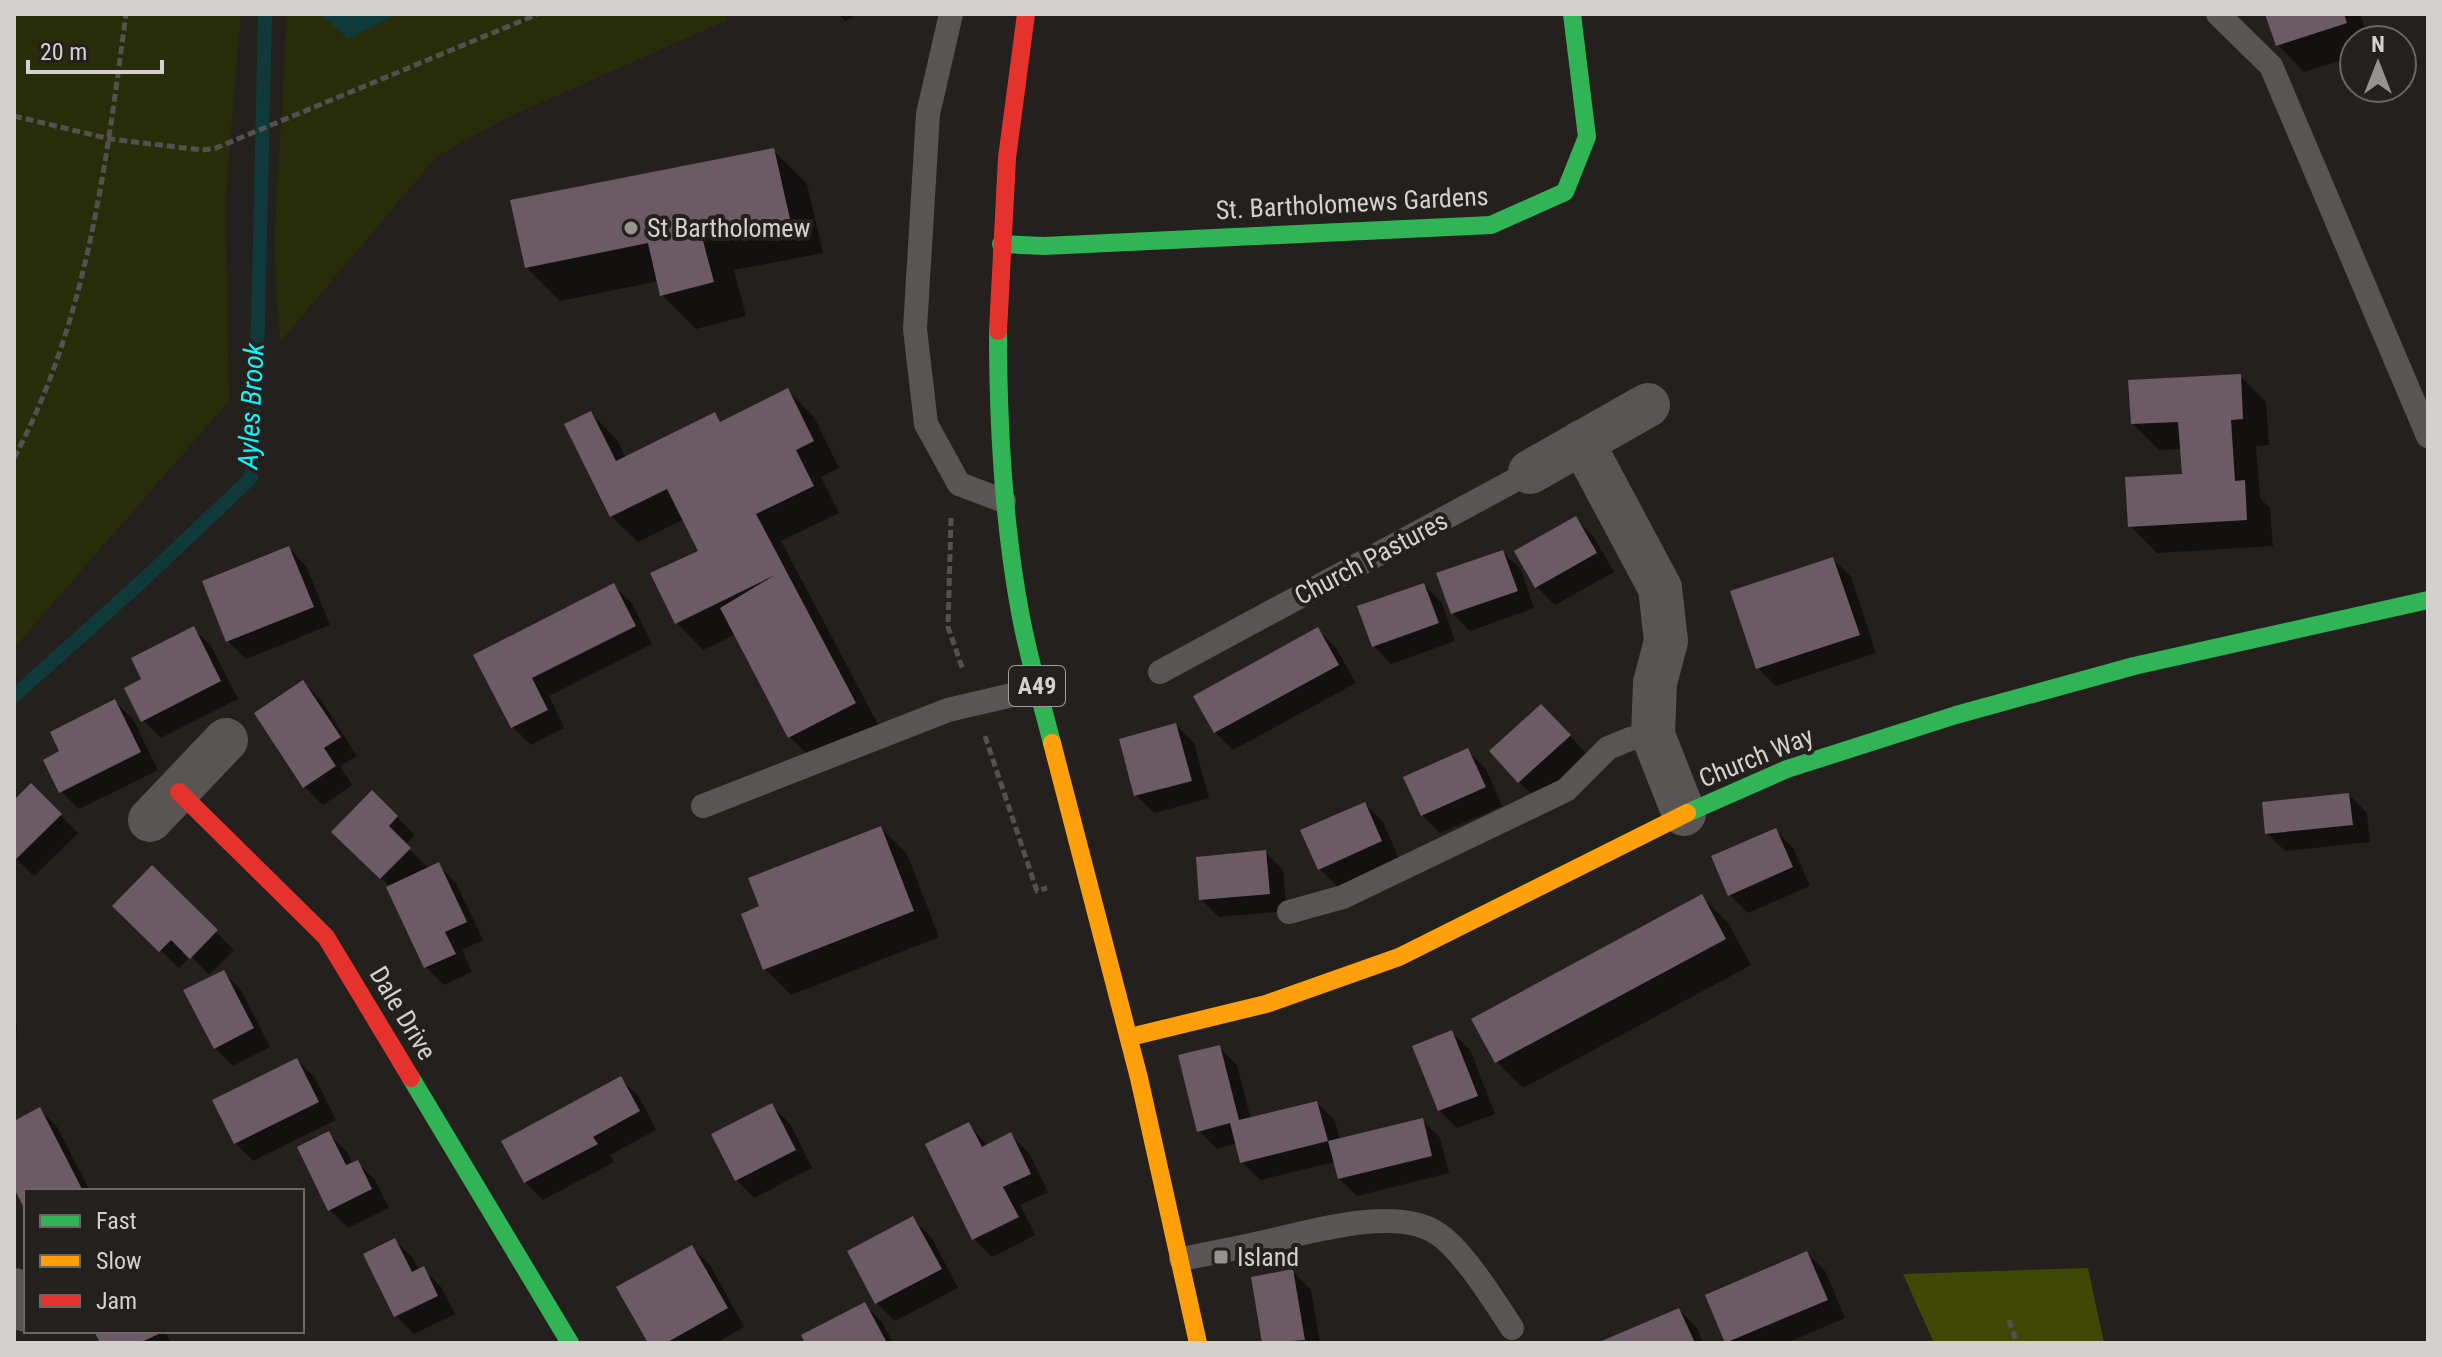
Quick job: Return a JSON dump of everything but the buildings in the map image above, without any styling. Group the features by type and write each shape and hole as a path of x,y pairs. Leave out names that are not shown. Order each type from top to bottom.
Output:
{"main road":[{"name":"A49","path":"1026,14 1010,138 1001,244 998,348 1004,501 1018,599 1038,689 1130,1037 1198,1343"},
{"name":"St. Bartholomews Gardens","path":"1001,244 1044,246 1491,225 1565,192 1587,137 1572,14"},
{"name":"Church Way","path":"1130,1037 1266,1004 1399,957 1684,814 1787,769 1956,715 2134,666 2428,600"},
{"name":"Dale Drive","path":"164,806 326,937 570,1343"}],"street":[{"name":"Church Pastures","path":"1530,472 1648,405"},
{"path":"1582,442 1660,588 1666,641 1655,683 1653,735 1684,814"},
{"path":"164,806 226,740"}],"lane":[{"path":"951,14 928,114 915,329 926,424 959,484 1004,501"},
{"path":"2218,14 2271,66 2428,436"},
{"name":"Church Pastures","path":"1160,672 1530,472"},
{"path":"703,806 948,710 1038,689"},
{"path":"1289,912 1343,897 1566,790 1608,748 1630,739 1653,735"},
{"path":"1181,1259 1334,1226 1370,1221 1405,1223 1434,1230 1449,1243 1512,1328"}],"path":[{"path":"14,458 26,436 61,343 91,242 110,139 126,14"},
{"path":"14,116 110,139 202,150 216,148 538,14"},
{"path":"2009,1320 2017,1343"}],"green space":[{"path":"14,14 241,14 225,201 229,401 14,648"},
{"path":"287,14 725,14 727,20 507,118 437,156 280,342 274,246"},
{"path":"2088,1268 2104,1343 1934,1343 1903,1274"}],"water":[{"path":"321,14 397,14 348,39"}],"waterway":[{"name":"Ayles Brook","path":"14,696 251,478 265,14"}],"traffic: fast":[{"path":"1001,244 1044,246 1491,225 1565,192 1587,137 1572,14"},
{"path":"998,331 1000,437 1009,542 1023,628 1052,743"},
{"path":"1687,813 1787,769 1956,715 2134,666 2428,600"},
{"path":"411,1078 570,1343"}],"traffic: slow":[{"path":"1052,743 1139,1078 1198,1343"},
{"path":"1130,1037 1266,1004 1399,957 1687,813"}],"traffic: jam":[{"path":"998,331 1007,158 1026,14"},
{"path":"179,792 326,937 411,1078"}],"place":[{"name":"St Bartholomew","path":"631,228"},
{"name":"Island","path":"1221,1257"}]}
